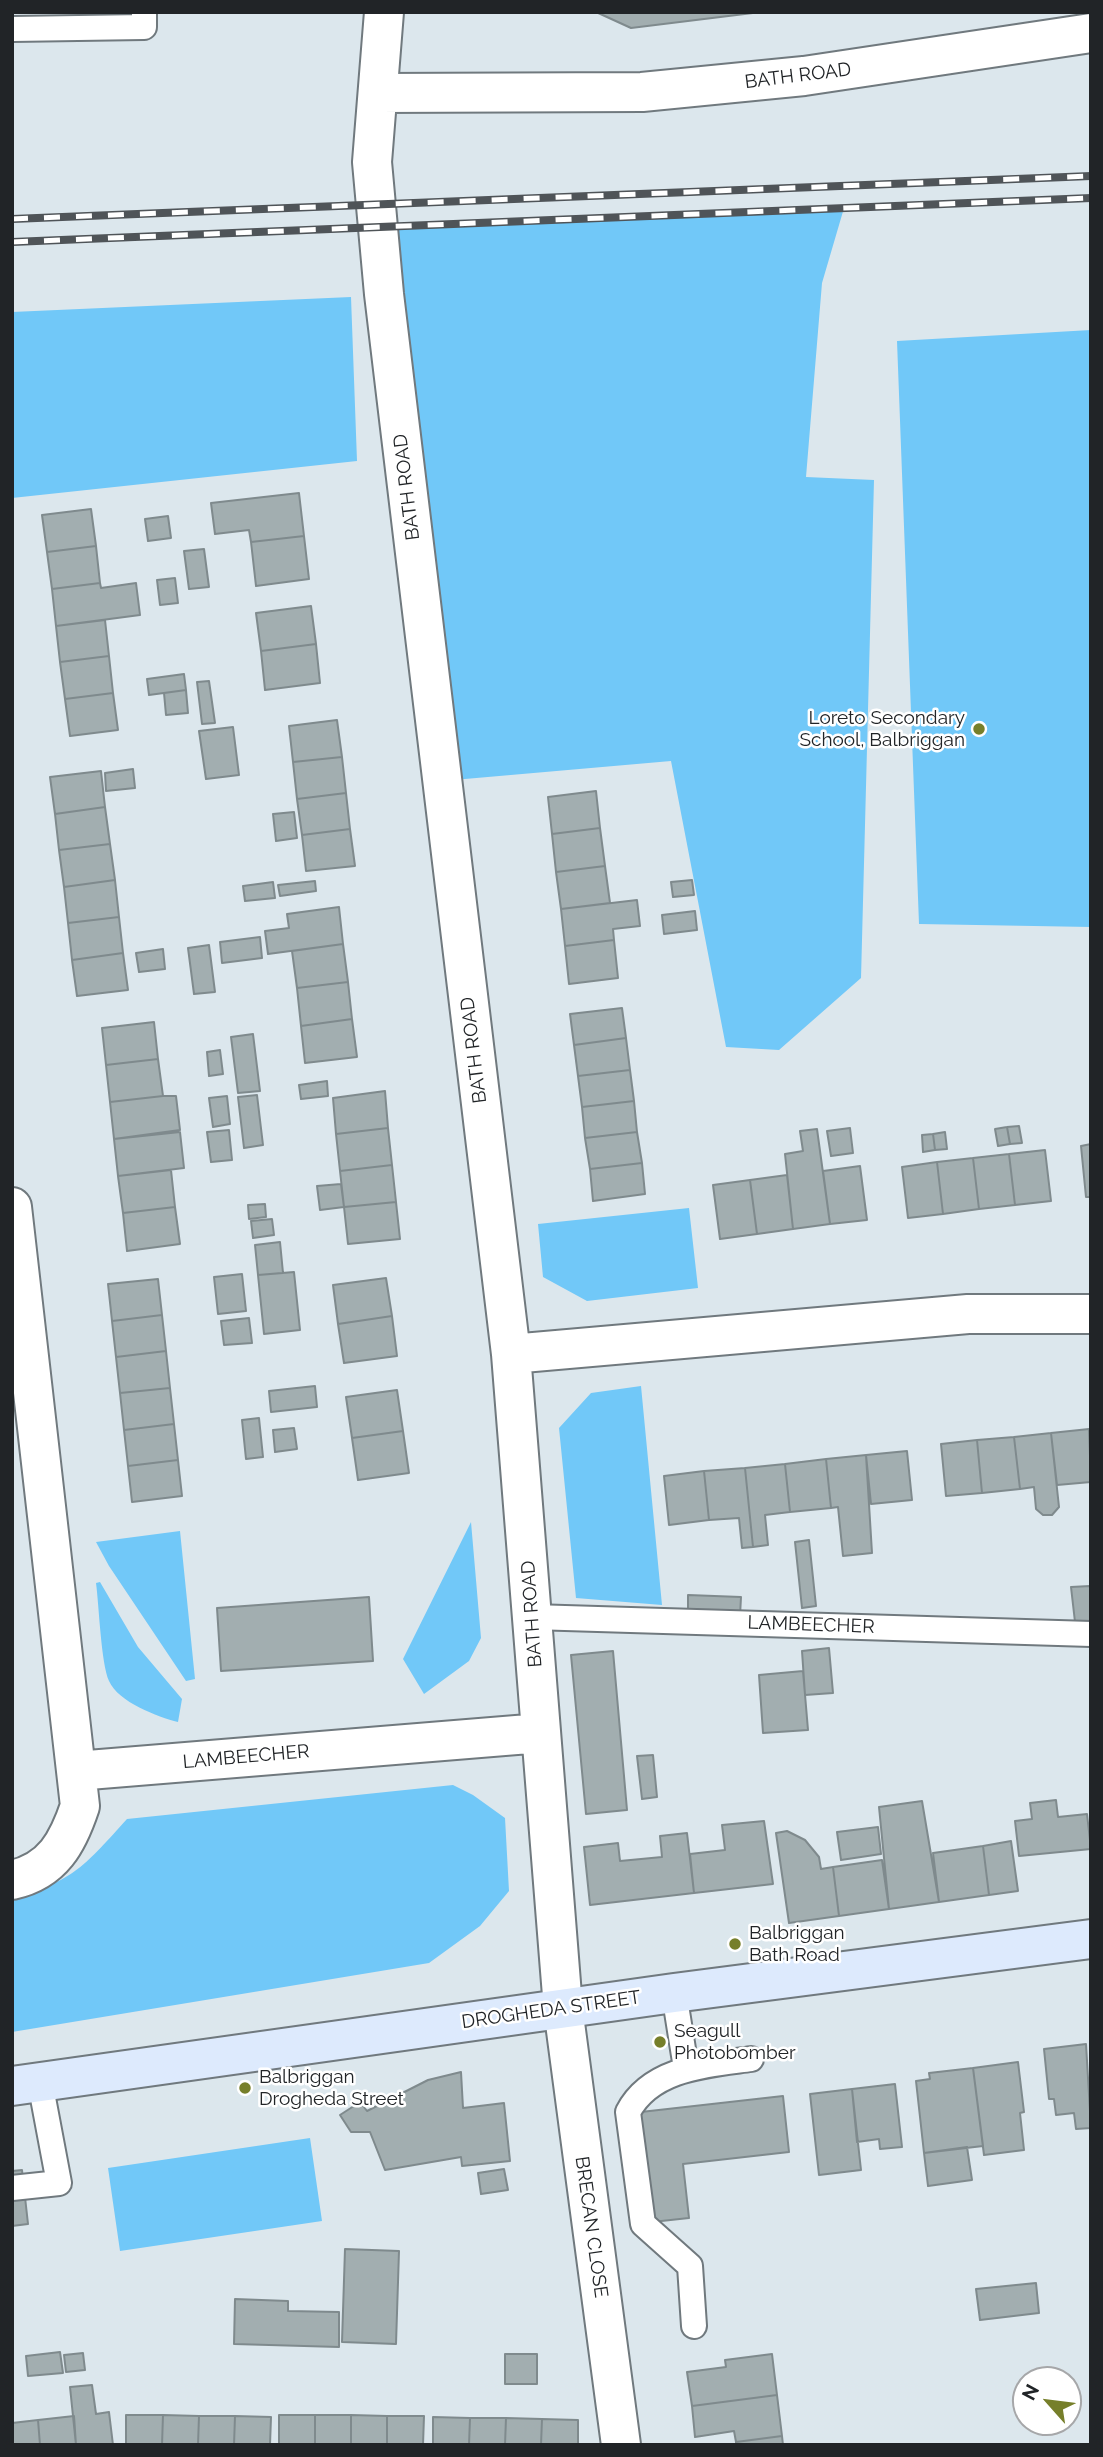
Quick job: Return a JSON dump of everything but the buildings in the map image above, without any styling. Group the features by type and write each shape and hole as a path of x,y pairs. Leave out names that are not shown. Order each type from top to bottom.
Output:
{"main road":[{"name":"DROGHEDA STREET","path":"26,2084 563,2008 1091,1939"}],"street":[{"name":"BATH ROAD","path":"384,12 372,162 384,294 511,1354 563,2008"},
{"name":"BATH ROAD","path":"378,93 642,92 804,76 1091,33"},
{"path":"12,1207 24,1418 80,1805 61,1851 29,1877 12,1880"},
{"path":"511,1354 968,1314 1091,1314"},
{"name":"LAMBEECHER","path":"76,1771 541,1733"},
{"name":"BRECAN CLOSE","path":"563,2008 621,2445"}],"lane":[{"path":"12,29 144,27 144,12"},
{"name":"LAMBEECHER","path":"532,1617 1091,1634"},
{"path":"674,1993 686,2068"},
{"path":"694,2326 690,2266 643,2224 628,2112 636,2095 686,2068 751,2059"},
{"path":"12,2188 59,2183 26,2084"}],"shaded area":[{"path":"844,208 822,283 806,477 874,480 861,978 779,1050 726,1047 671,761 442,781 373,227"},
{"path":"351,297 357,461 12,498 12,312"},
{"name":"Loreto Secondary School, Balbriggan","path":"1091,330 1091,927 919,924 897,341"},
{"path":"689,1208 698,1288 587,1301 543,1277 538,1224"},
{"path":"641,1386 662,1605 576,1598 559,1428 591,1393"},
{"path":"471,1522 481,1638 469,1661 424,1694 403,1659"},
{"path":"180,1531 195,1679 186,1681 109,1566 96,1542"},
{"path":"100,1582 138,1647 182,1699 178,1722 130,1702 114,1689 109,1681 102,1648 96,1583"},
{"path":"453,1785 473,1795 505,1818 509,1891 480,1926 429,1963 12,2032 12,1897 65,1878 101,1848 127,1819"},
{"path":"310,2138 322,2221 120,2251 108,2168"}],"railway":[{"path":"12,219 1091,176"},
{"path":"12,242 1091,198"}],"place":[{"name":"Loreto Secondary School, Balbriggan","path":"979,729"},
{"name":"Balbriggan Bath Road","path":"735,1944"},
{"name":"Seagull Photobomber","path":"660,2042"},
{"name":"Balbriggan Drogheda Street","path":"245,2088"}]}
